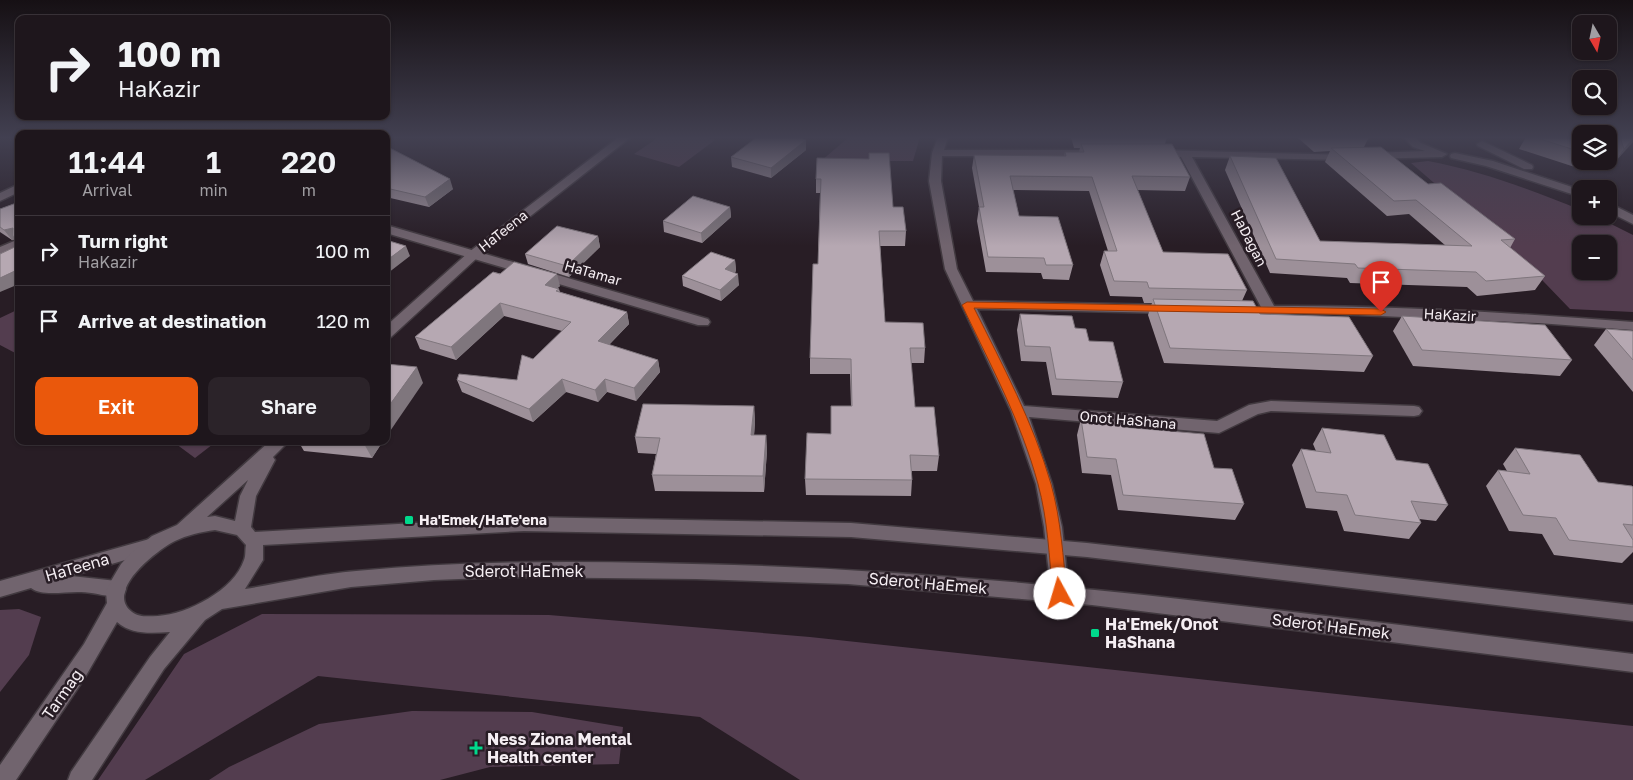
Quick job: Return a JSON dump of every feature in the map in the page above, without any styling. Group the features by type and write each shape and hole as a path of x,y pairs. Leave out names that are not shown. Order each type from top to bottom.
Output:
{"street":[{"name":"HaTeena","path":"390,330 473,254 577,173"},
{"path":"936,173 935,181 951,269 1019,411 1044,484 1053,527 1060,594"},
{"name":"HaDagan","path":"1195,173 1207,197 1214,204 1270,311"},
{"path":"1521,173 1572,190"},
{"path":"1540,173 1572,189"},
{"path":"0,198 15,189"},
{"path":"1617,211 1633,220"},
{"name":"HaTamar","path":"390,230 703,322"},
{"path":"0,251 15,245"},
{"path":"967,305 1183,310"},
{"name":"HaKazir","path":"1222,310 1336,310 1538,319 1633,326"},
{"name":"Onot HaShana","path":"1019,411 1218,427 1235,421 1254,409 1271,406 1414,411"},
{"path":"181,530 277,445"},
{"path":"278,445 256,478 248,496 247,533 255,549 254,561 247,575 236,588 222,601 200,614 177,622 162,625 136,624 122,616 116,596 124,574 136,559 153,545 181,530 215,523 230,524 247,533 515,525 703,526 851,530 1055,547 1633,613"},
{"name":"HaTeena","path":"1,589 153,545"},
{"name":"Sderot HaEmek","path":"222,601 282,589 351,579 434,572 512,569 696,571 848,576 1060,594 1633,663"},
{"name":"HaTeena","path":"1,589 32,584 61,583 116,596"},
{"name":"Tarmag","path":"2,780 101,636 116,596"},
{"path":"79,780 157,662 176,638 200,614"}],"shaded area":[{"path":"1423,173 1479,173 1572,206 1572,225 1613,225 1633,235 1633,312 1570,309 1496,232 1485,227"},
{"path":"15,311 15,353 0,345 0,318"},
{"path":"177,445 212,445 195,458"},
{"path":"19,609 41,617 29,655 0,692 0,610"},
{"path":"262,614 549,615 810,637 1633,726 1633,780 800,780 700,717 318,676 145,780 98,780 184,654"},
{"path":"412,711 532,712 623,727 619,764 490,767 440,780 209,780 229,767 319,724"}],"building":[{"path":"390,173 439,173 450,179 425,197 390,189"},
{"path":"816,173 891,173 893,207 903,207 906,231 879,231 885,322 923,323 925,348 910,348 915,407 934,407 939,456 910,455 912,480 805,479 807,433 831,434 831,406 852,406 851,359 810,358 813,264 818,264 821,179 816,179"},
{"path":"978,173 1188,173 1190,177 1132,176 1163,252 1228,254 1247,290 1149,288 1147,282 1114,281 1104,251 1117,251 1092,177 1010,176 1019,216 1058,217 1073,265 1046,265 1044,258 988,257 979,207 984,207"},
{"path":"1238,173 1284,173 1320,241 1472,246 1416,200 1394,201 1361,173 1415,173 1428,184 1441,183 1515,239 1501,240 1545,276 1486,281 1476,272 1358,268 1355,264 1276,259"},
{"path":"693,196 730,207 701,233 663,221"},
{"path":"15,203 15,237 13,236 13,228 4,230 0,227 0,209"},
{"path":"557,226 598,236 567,266 525,254"},
{"path":"390,241 406,246 390,258"},
{"path":"15,247 15,271 0,278 0,254"},
{"path":"711,252 735,260 725,269 738,274 720,290 682,276"},
{"path":"514,262 557,274 545,285 559,289 556,291 627,312 598,341 658,360 634,388 605,379 595,390 562,379 529,409 457,380 459,374 517,380 522,355 533,359 571,322 500,303 451,347 415,337 493,272 500,274"},
{"path":"1153,299 1253,301 1260,314 1349,317 1373,356 1170,348"},
{"path":"1020,314 1072,316 1075,328 1086,329 1089,341 1113,342 1123,382 1056,379 1050,347 1025,346"},
{"path":"1402,316 1545,325 1572,360 1422,350"},
{"path":"1606,329 1633,331 1633,360"},
{"path":"390,364 417,367 390,404"},
{"path":"643,404 754,406 751,435 766,435 763,476 652,475 660,438 635,437"},
{"path":"1081,419 1121,422 1122,427 1204,434 1214,468 1232,469 1244,504 1123,495 1116,459 1087,457"},
{"path":"1322,428 1384,435 1396,460 1428,464 1448,505 1411,501 1421,523 1355,515 1347,495 1316,492 1301,449 1331,453"},
{"path":"1515,448 1580,455 1598,482 1632,486 1633,525 1623,524 1633,540 1633,547 1569,540 1556,518 1523,515 1498,470 1530,474"}],"place":[{"name":"Ha'Emek/HaTe'ena","path":"409,520"},
{"name":"Ha'Emek/Onot HaShana","path":"1095,633"},
{"name":"Ness Ziona Mental Health center","path":"476,748"}],"route":[{"path":"1060,594 1053,527 1044,484 1019,411 967,305 1381,312"}]}
